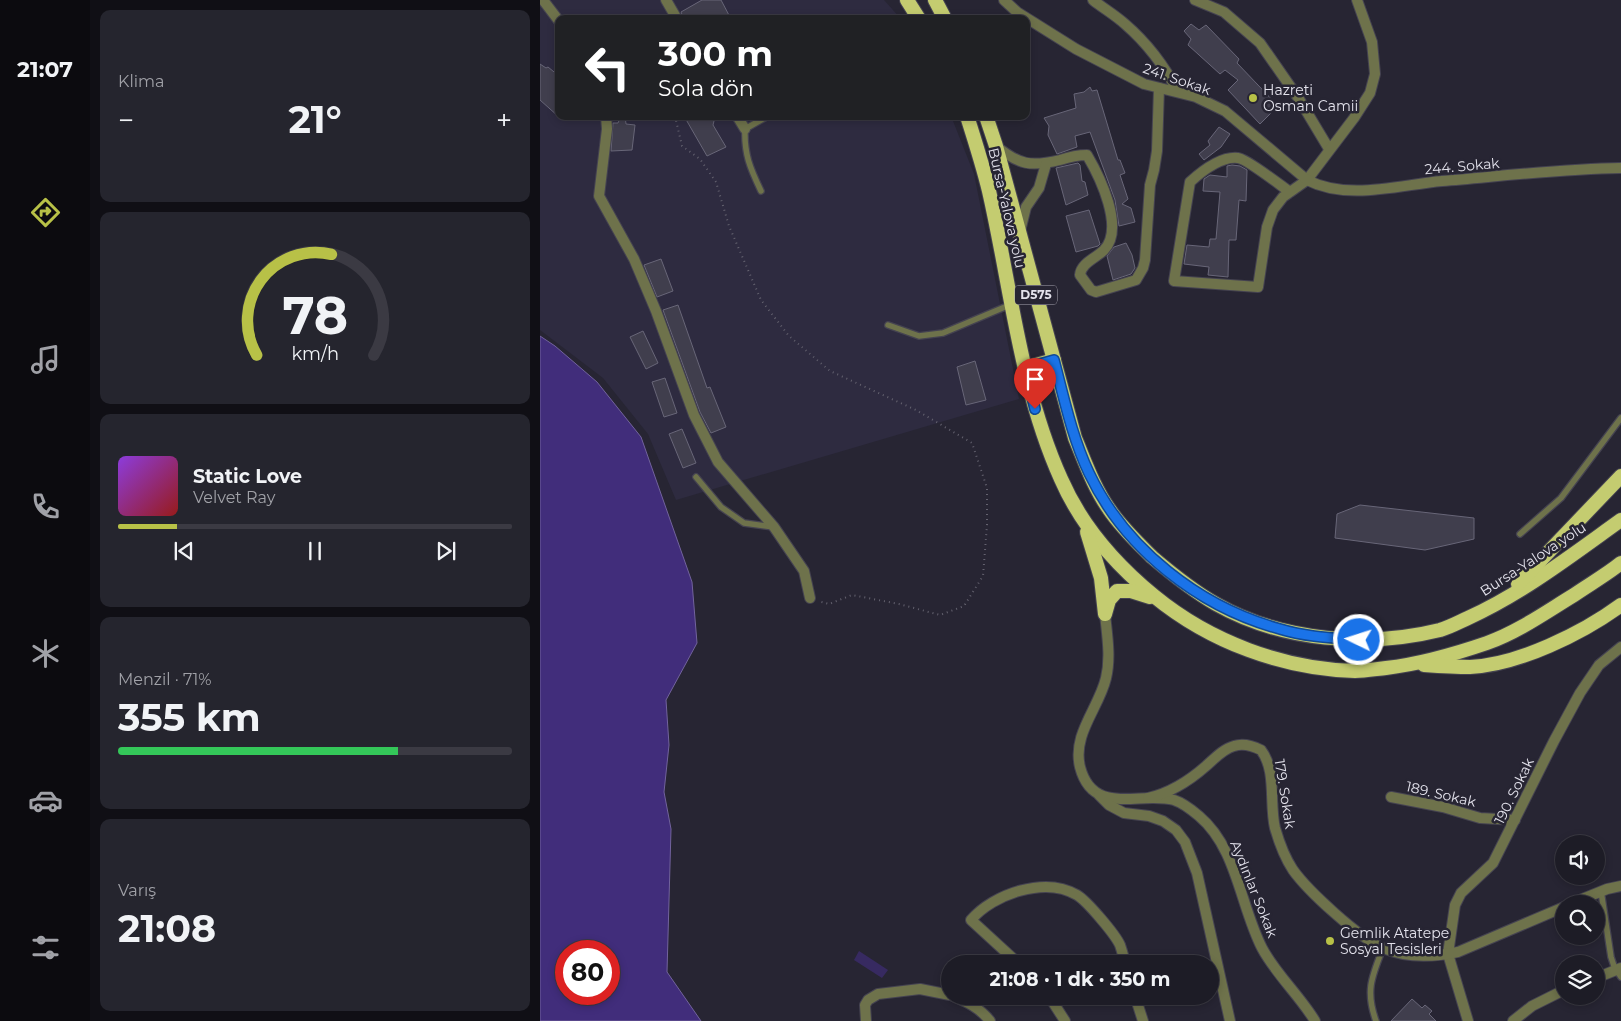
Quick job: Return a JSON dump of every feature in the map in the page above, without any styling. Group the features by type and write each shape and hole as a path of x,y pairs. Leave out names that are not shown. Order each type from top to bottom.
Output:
{"highway":[{"path":"907,0 916,15"},
{"path":"935,0 943,15"},
{"name":"Bursa-Yalova yolu","path":"968,120 989,190 1035,409 1061,481 1097,539 1119,565 1158,600 1196,626 1230,644 1296,664 1356,671 1411,665 1488,642 1537,618 1621,562"},
{"name":"Bursa-Yalova yolu","path":"987,120 1075,438 1089,472 1108,509 1135,541 1190,588 1217,605 1247,619 1282,630 1317,637 1359,640 1442,630 1502,601 1621,520"},
{"path":"1025,368 1054,360"},
{"path":"1502,601 1621,476"},
{"path":"1084,520 1101,578 1105,614"},
{"path":"1105,614 1109,600 1117,591 1131,591 1158,600"},
{"path":"1411,665 1471,667 1510,659 1545,647 1606,616 1621,605"}],"street":[{"path":"543,0 555,16"},
{"path":"666,0 671,15"},
{"name":"241. Sokak","path":"1004,0 1023,15"},
{"path":"1093,0 1123,22 1143,41 1168,74 1178,92"},
{"path":"1195,0 1224,12 1260,42 1300,99 1329,149"},
{"path":"1290,192 1240,158 1217,163 1198,175 1190,182 1174,281 1258,287 1270,218 1278,202 1307,180 1354,118 1370,93 1375,74 1372,42 1358,0"},
{"name":"241. Sokak","path":"1030,20 1076,49 1144,84 1196,97 1225,111 1307,180"},
{"path":"996,146 1007,155 1032,165 1046,164 1079,155 1087,155 1097,171 1110,210 1112,226 1109,244 1104,251 1082,267 1080,272 1082,279 1096,292 1136,280 1141,274 1145,260 1149,190 1157,151 1159,88"},
{"path":"606,120 607,129 599,196 634,258 656,311 694,415 718,462 774,527 804,571 810,598"},
{"path":"739,120 745,129"},
{"path":"1019,232 1026,207 1039,188 1046,164"},
{"name":"244. Sokak","path":"1307,180 1339,190 1364,190 1439,181 1584,169 1621,168"},
{"path":"1105,614 1108,670 1103,687 1085,724 1079,752 1082,774 1094,791 1116,810 1131,815 1149,816 1163,821 1176,830 1185,842 1197,873 1230,1021"},
{"name":"190. Sokak","path":"1448,954 1455,906 1461,893 1492,863 1580,693 1599,665 1621,647"},
{"name":"179. Sokak","path":"1148,798 1164,794 1184,783 1224,751 1235,746 1248,745 1261,750 1268,765 1275,827 1285,856 1293,870 1310,889 1355,929 1383,948 1417,955 1448,954 1472,947 1555,911"},
{"name":"Aydınlar Sokak","path":"1094,791 1118,800 1167,799 1183,804 1212,828 1226,852 1262,946 1315,1021"},
{"name":"189. Sokak","path":"1391,797 1443,807 1480,818 1515,820"},
{"path":"1592,895 1621,886"},
{"path":"1009,955 971,920 979,910 1003,896 1024,889 1042,887 1063,890 1077,896 1115,936 1122,955"},
{"path":"1448,954 1468,1021"},
{"path":"1605,976 1619,972"},
{"path":"866,1021 865,1005 868,1000 878,994 920,989 941,994"},
{"path":"1512,1021 1532,1006 1555,994"},
{"path":"972,1005 990,1021"},
{"path":"1055,1005 1065,1021"},
{"path":"1138,1005 1143,1021"}],"lane":[{"path":"761,120 745,129 745,150 749,167 761,191"},
{"path":"888,325 919,336 943,333 1012,304"},
{"path":"1520,534 1561,498 1621,418"},
{"path":"696,477 721,507 744,523 774,527"},
{"path":"1602,891 1611,957 1619,972"},
{"path":"1376,1021 1370,1001 1370,987 1372,974 1383,948"}],"path":[{"path":"676,120 682,146 700,159 716,182 729,226 761,300 789,336 830,371 916,410 972,443 987,488 987,525 983,576 964,606 940,615 899,604 852,595 829,604 810,598"}],"shaded area":[{"path":"540,0 884,0 897,15 555,15 555,120 953,120 974,174 1019,399 676,500 648,434 603,378 540,330"},
{"path":"540,336 555,346 597,382 641,437 692,582 697,643 666,700 669,745 664,792 671,829 667,972 701,1021 540,1021"},
{"path":"859,951 888,970 882,978 854,960"}],"building":[{"path":"702,0 721,0 729,15 682,15 681,12"},
{"path":"1191,24 1199,30 1206,25 1239,59 1237,63 1278,106 1260,124 1228,90 1238,80 1225,70 1220,74 1188,45 1191,39 1184,31"},
{"path":"540,64 555,73 555,113 540,100"},
{"path":"1090,87 1092,91 1097,90 1118,160 1120,160 1125,173 1120,175 1128,199 1122,204 1131,208 1135,222 1119,226 1115,200 1090,132 1075,136 1077,147 1057,154 1048,135 1049,126 1044,118 1076,108 1074,94 1084,92"},
{"path":"619,120 626,120 626,124 635,125 632,150 611,151 613,123 618,123"},
{"path":"686,120 714,120 713,125 726,147 707,156"},
{"path":"1219,127 1230,134 1221,147 1204,160 1199,154 1210,145 1208,141"},
{"path":"1078,163 1080,165 1082,181 1085,182 1088,195 1066,205 1056,168"},
{"path":"1227,166 1240,166 1247,170 1246,201 1239,200 1236,240 1229,240 1228,277 1208,275 1209,267 1184,264 1187,245 1209,247 1210,239 1216,239 1220,192 1203,191 1204,179 1210,175 1227,177"},
{"path":"1089,210 1100,244 1076,252 1066,216"},
{"path":"1126,243 1132,255 1135,268 1131,274 1113,280 1107,256 1114,247"},
{"path":"661,259 673,291 657,297 644,265"},
{"path":"678,305 707,388 710,387 726,427 711,433 700,412 663,310"},
{"path":"643,331 658,363 646,369 630,337"},
{"path":"975,361 986,400 966,405 957,367"},
{"path":"665,378 677,413 664,417 652,382"},
{"path":"682,429 696,463 683,468 669,434"},
{"path":"1360,505 1474,518 1474,539 1425,550 1335,538 1337,514"},
{"path":"1412,999 1422,1008 1425,1005 1432,1011 1429,1014 1436,1021 1391,1021"}],"place":[{"name":"Hazreti Osman Camii","path":"1253,98"},
{"name":"Gemlik Atatepe Sosyal Tesisleri","path":"1330,941"}],"route":[{"path":"1035,409 1025,368 1054,360 1075,438 1089,472 1108,509 1135,541 1190,588 1217,605 1247,619 1282,630 1317,637 1359,640"}]}
